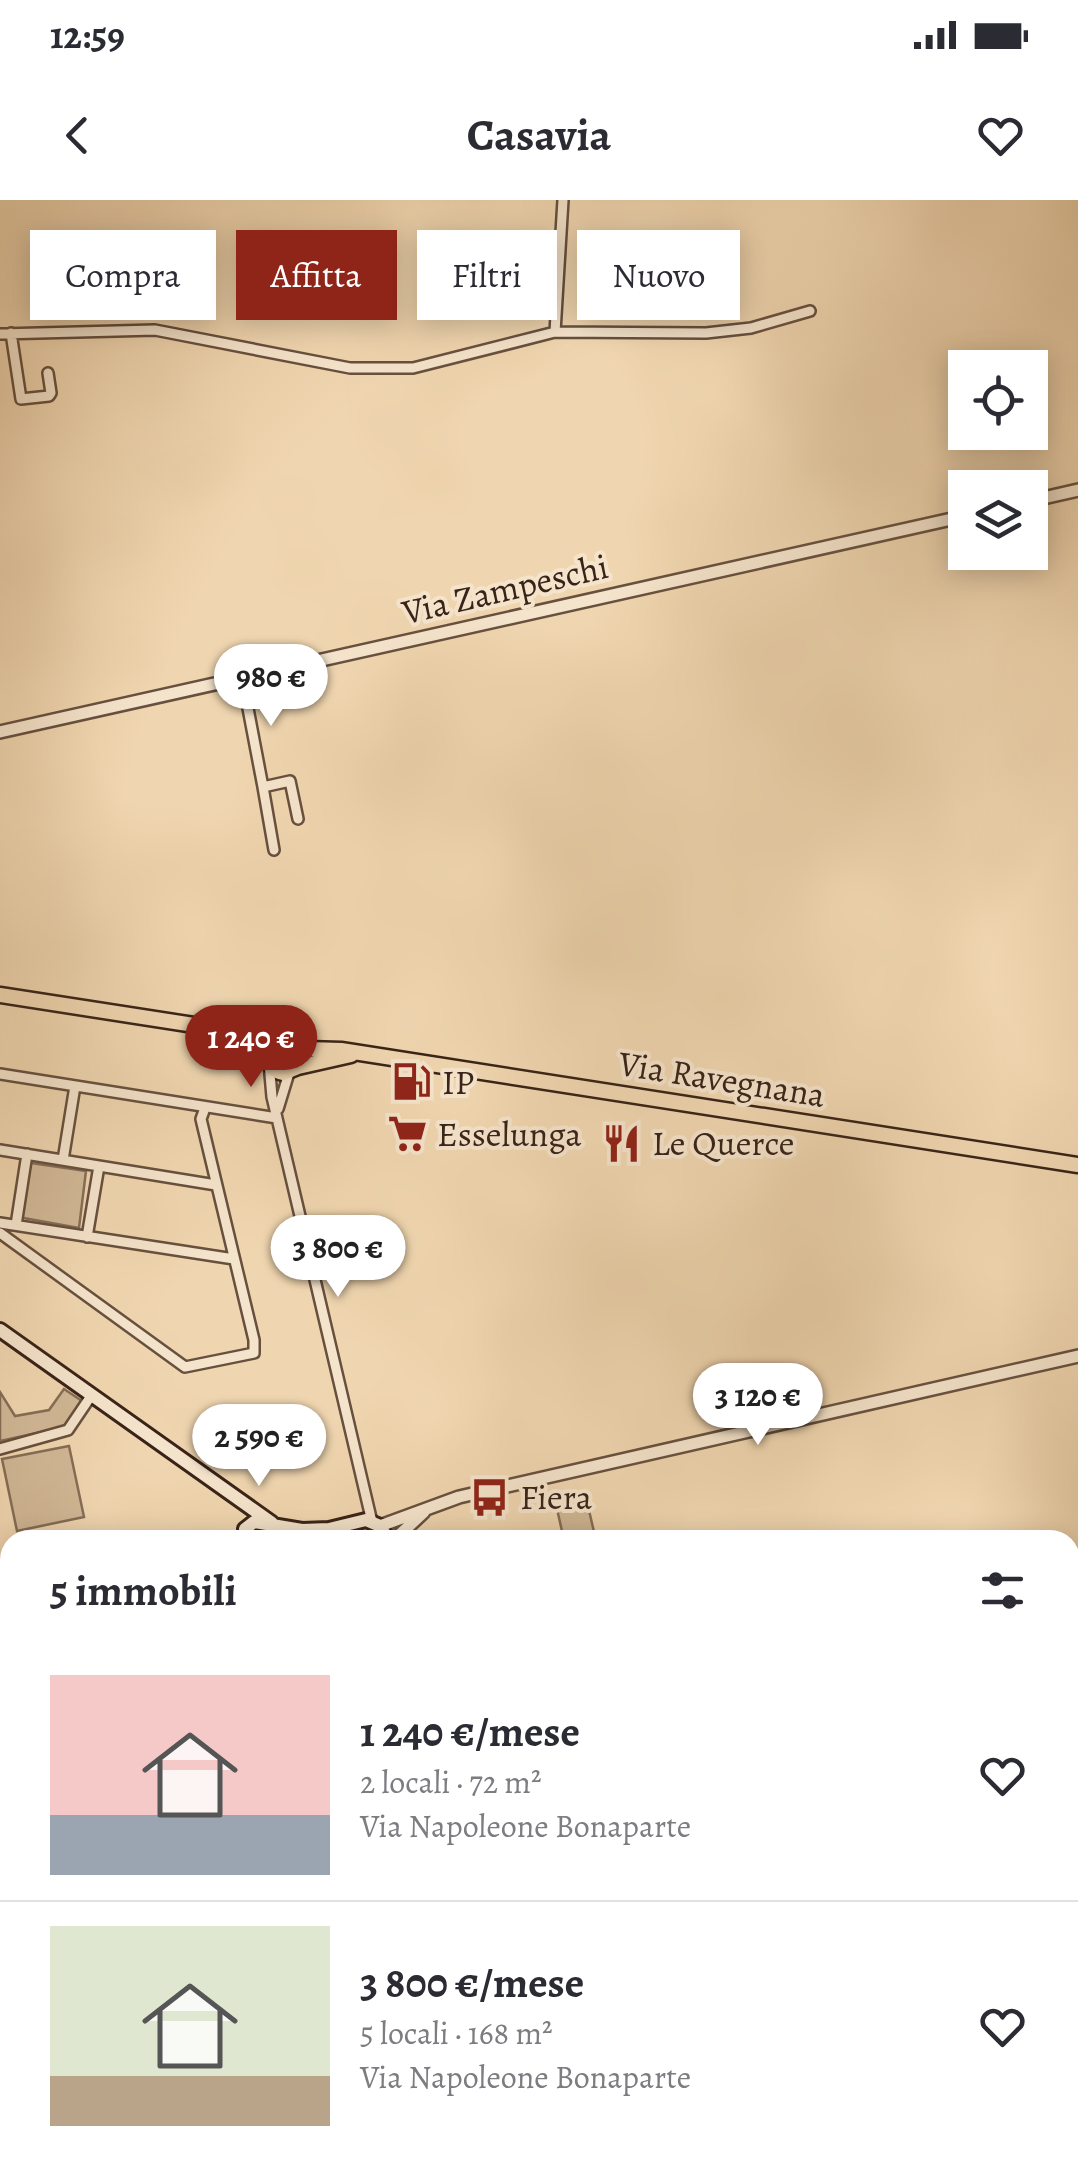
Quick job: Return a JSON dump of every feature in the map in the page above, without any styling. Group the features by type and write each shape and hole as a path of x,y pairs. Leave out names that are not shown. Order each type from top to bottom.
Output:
{"main road":[{"path":"0,995 246,1033 277,1041 287,1040 296,1044 301,1058 293,1070 278,1072 246,1033"},
{"path":"268,1059 277,1041"},
{"name":"Via Ravegnana","path":"296,1044 307,1049 341,1050 1078,1164"},
{"name":"Via Ravegnana","path":"293,1070 357,1054"},
{"path":"0,1330 272,1524"},
{"path":"223,1490 240,1510 244,1530"},
{"path":"249,1530 254,1522 302,1530 349,1523 376,1524 382,1530"},
{"path":"343,1530 349,1523"}],"street":[{"path":"555,332 563,200"},
{"path":"48,373 52,393 22,400 6,333 155,330 350,368 413,368 555,332 706,332 750,328 810,311"},
{"path":"1048,497 1078,490"},
{"name":"Via Zampeschi","path":"0,732 948,520"},
{"path":"242,677 274,850"},
{"path":"262,787 290,781 298,819"},
{"path":"268,1059 268,1074 364,1494 376,1524 432,1506 1076,1354"},
{"path":"277,1114 293,1070"},
{"path":"0,1074 205,1108 277,1114"},
{"path":"63,1160 75,1086"},
{"path":"0,1233 185,1367 254,1353 200,1120 205,1108"},
{"path":"0,1150 216,1185"},
{"path":"16,1226 27,1154"},
{"path":"86,1237 99,1166"},
{"path":"0,1223 234,1259"},
{"path":"0,1449 68,1430 91,1396"},
{"path":"349,1523 362,1511 364,1494"},
{"path":"403,1530 432,1506"}],"shaded area":[{"path":"31,1163 86,1171 79,1228 18,1217"},
{"path":"64,1389 82,1401 64,1427 0,1441 0,1392 15,1416 49,1410"},
{"path":"69,1446 84,1517 17,1530 2,1459"},
{"path":"587,1502 594,1530 562,1530 557,1509"}],"place":[{"name":"IP","path":"412,1082"},
{"name":"Esselunga","path":"407,1134"},
{"name":"Le Querce","path":"622,1143"},
{"name":"Fiera","path":"490,1497"}]}
